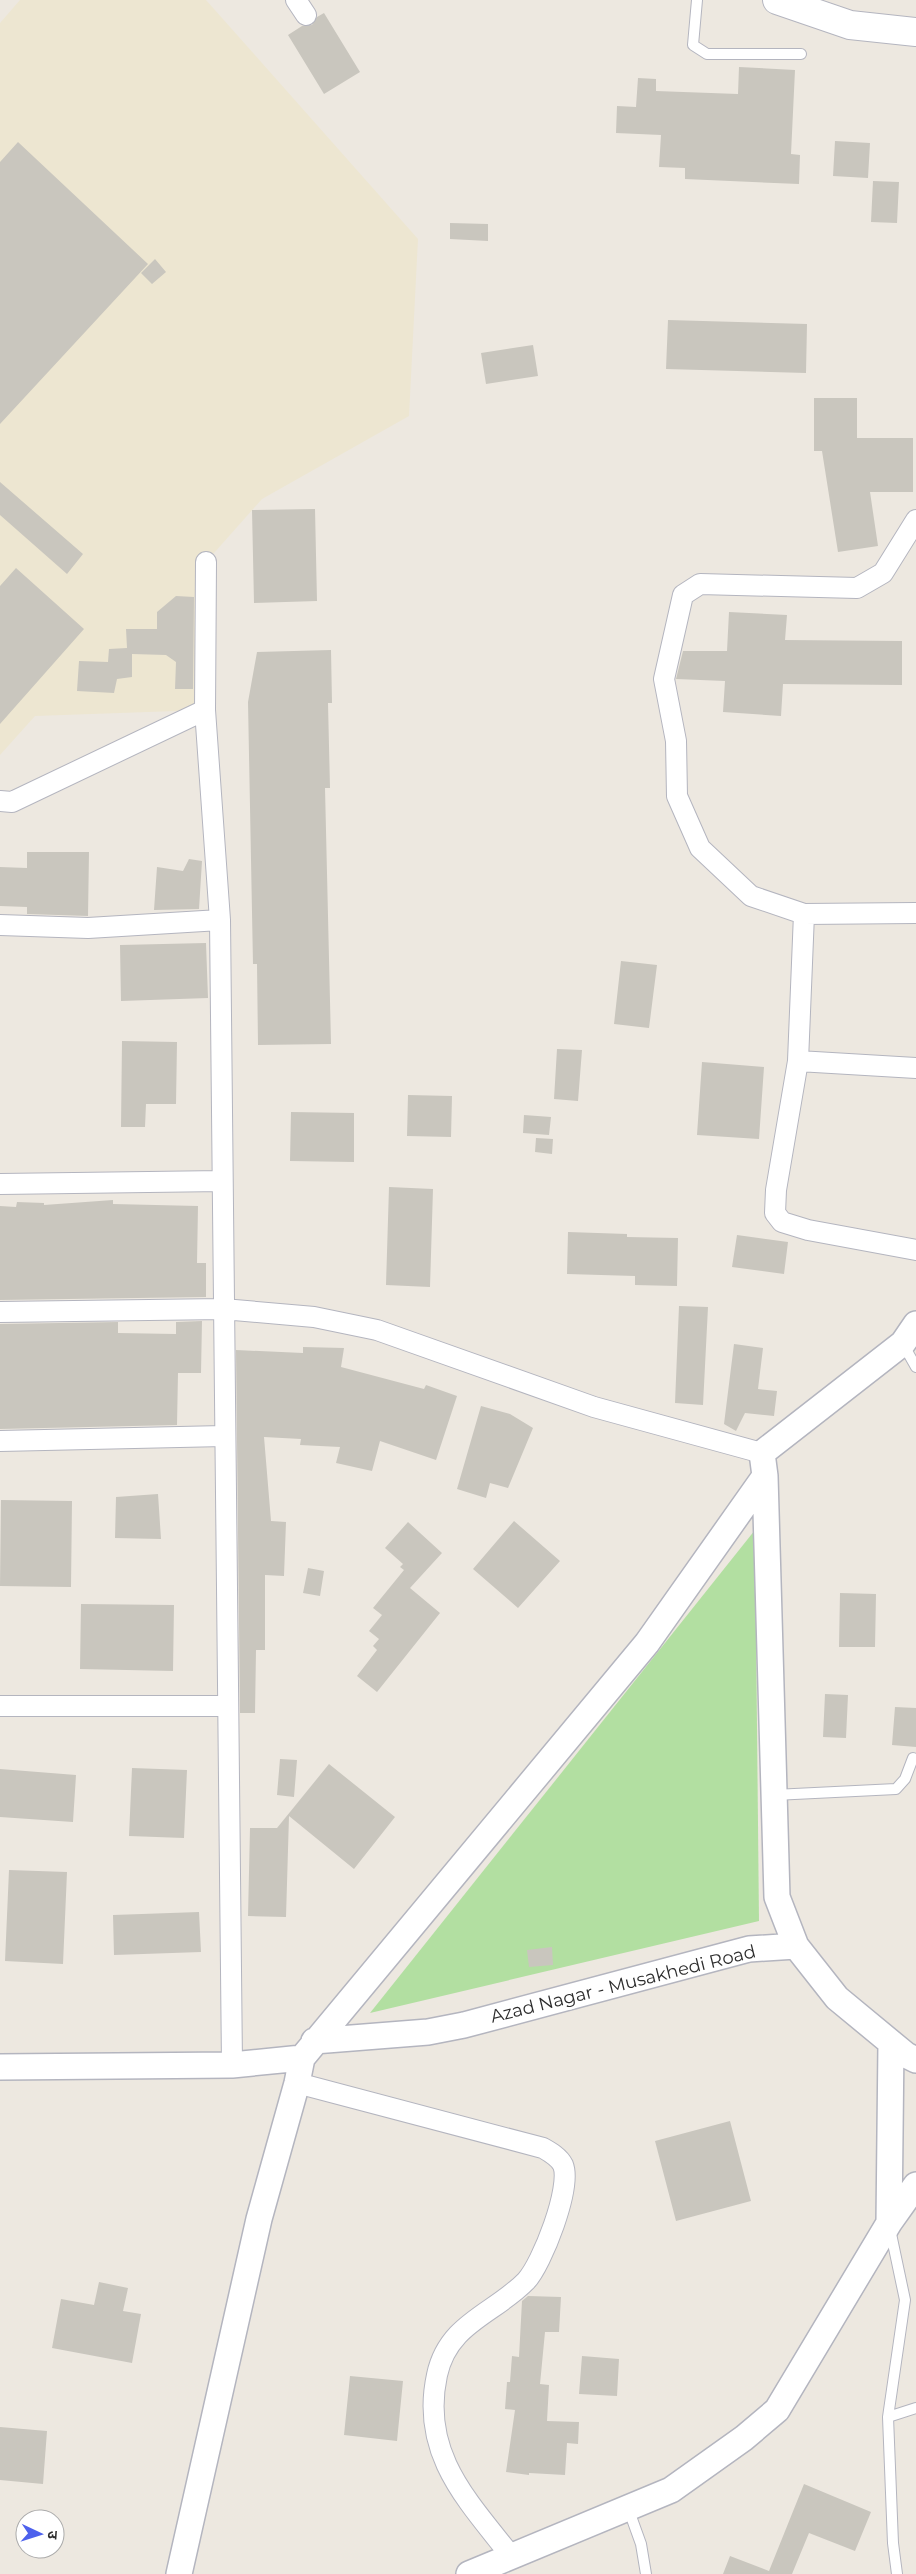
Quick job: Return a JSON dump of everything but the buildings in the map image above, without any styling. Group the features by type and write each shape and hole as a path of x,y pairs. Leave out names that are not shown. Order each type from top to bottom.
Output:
{"main road":[{"path":"777,0 850,25 916,32"}],"street":[{"path":"916,519 883,573 857,588 700,584 682,595 664,679 676,741 677,796 700,848 751,896 804,914 916,913"},
{"path":"206,562 205,710 220,920 232,2065"},
{"path":"0,801 12,802 205,710"},
{"path":"804,914 798,1061 776,1190 774,1213 782,1222 808,1230 916,1250"},
{"path":"0,926 88,928 220,920"},
{"path":"798,1061 916,1068"},
{"path":"0,1184 222,1181"},
{"path":"0,1312 223,1309 314,1317 377,1330 763,1465"},
{"path":"179,2574 259,2219 308,2050 647,1643 763,1465 909,1333"},
{"path":"0,1441 224,1436"},
{"path":"763,1465 777,1897 796,1946 837,1998 891,2043 916,2060"},
{"path":"0,1706 227,1706"},
{"name":"Azad Nagar - Musakhedi Road","path":"0,2067 232,2065 308,2050 464,2025 749,1949 796,1946"},
{"path":"889,2223 891,2043"},
{"path":"297,2083 542,2148 553,2154 562,2163 565,2181 561,2206 527,2280 508,2296 472,2320 446,2350 437,2375 435,2433 442,2459 457,2487 512,2556"},
{"path":"469,2574 671,2490 744,2438 776,2410 889,2223 916,2186"}],"lane":[{"path":"697,0 693,45 699,50 707,54 801,54"},
{"path":"909,1333 916,1367"},
{"path":"774,1795 896,1789 905,1779 914,1758"},
{"path":"889,2223 905,2300 888,2417 897,2574"},
{"path":"905,2300 916,2298"},
{"path":"888,2417 916,2408"},
{"path":"628,2508 641,2544 646,2574"}],"shaded area":[{"path":"20,0 206,0 418,239 409,416 262,499 206,562 205,710 35,716 0,755 0,23"}],"green space":[{"path":"755,1530 759,1921 370,2013"}]}
